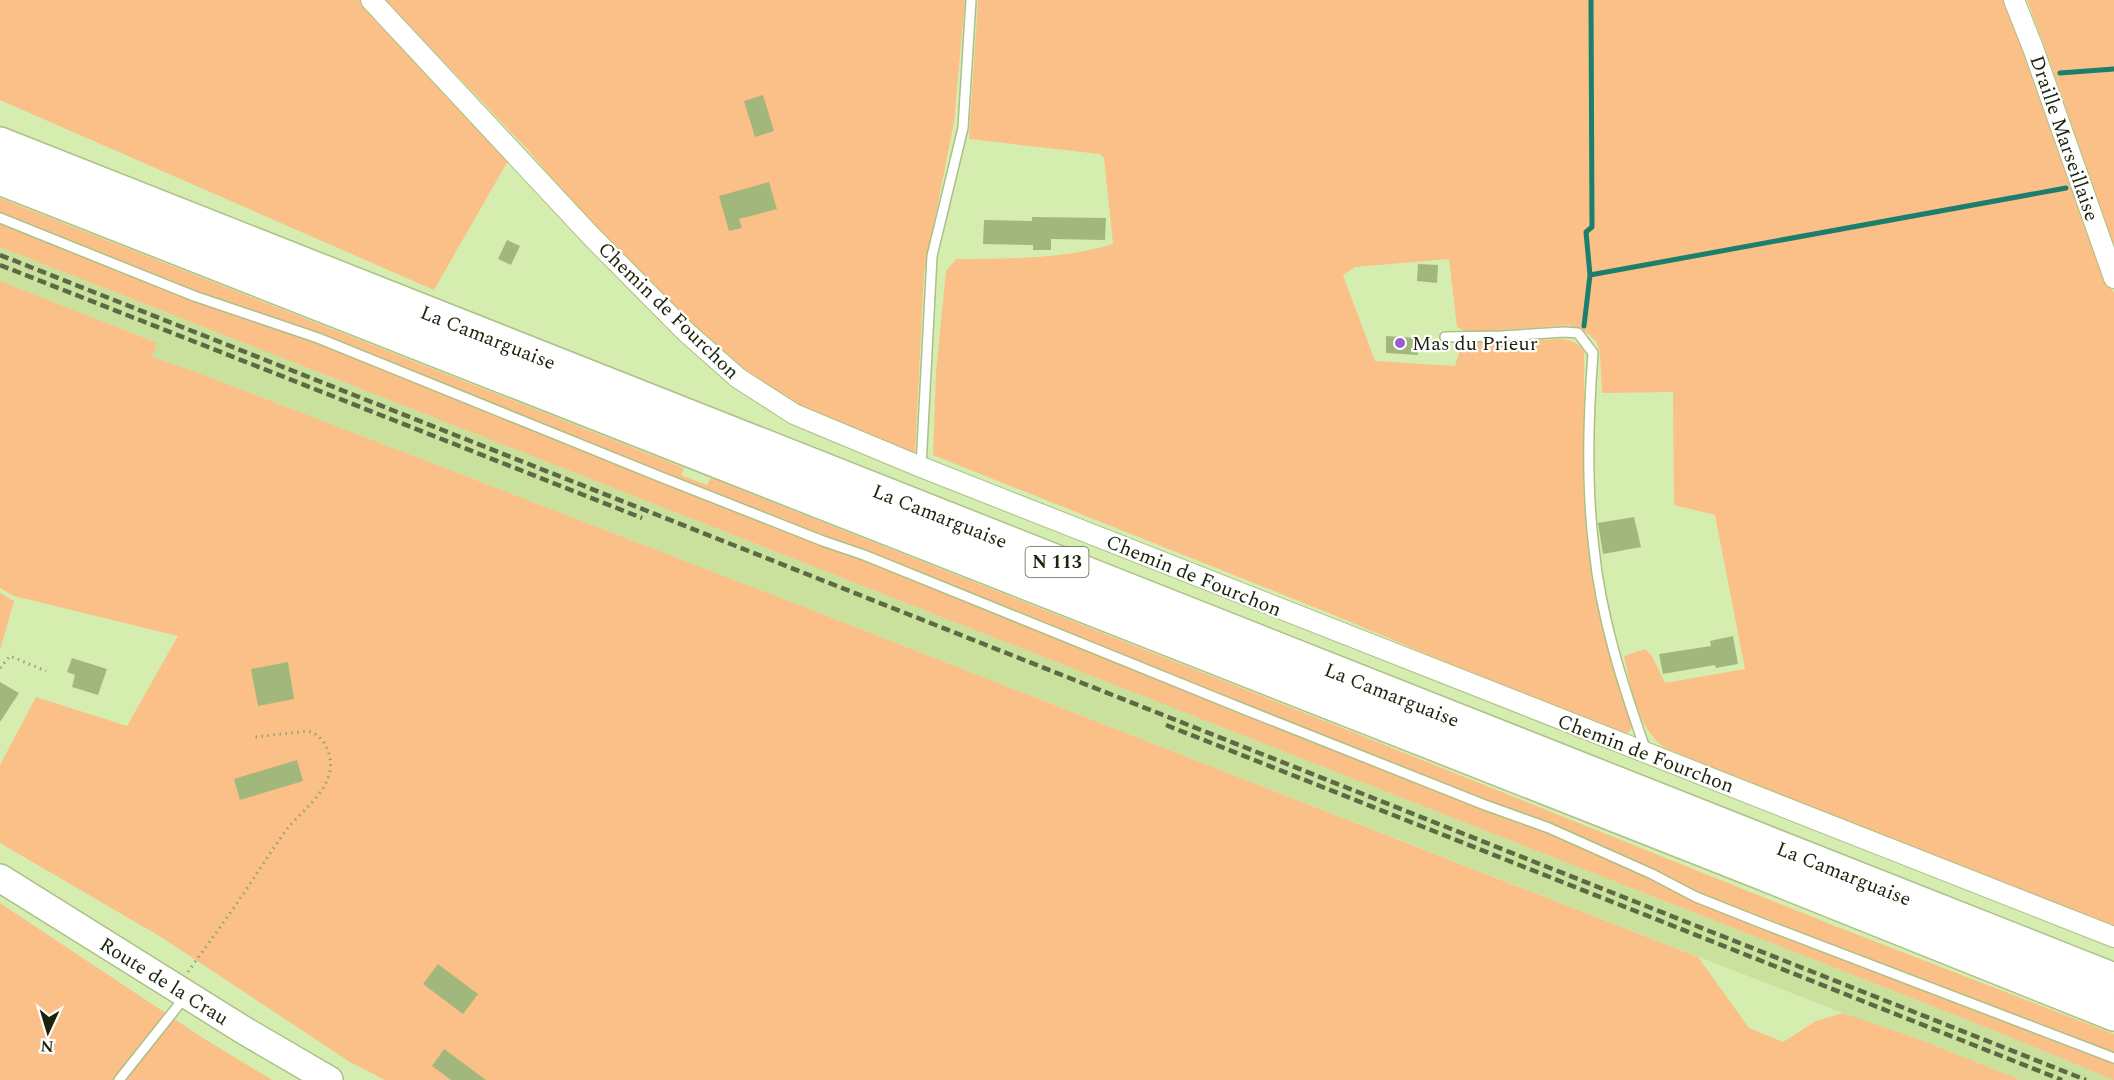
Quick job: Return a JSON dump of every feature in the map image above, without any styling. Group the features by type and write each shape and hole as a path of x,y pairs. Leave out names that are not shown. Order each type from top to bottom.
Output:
{"highway":[{"path":"0,121 110,167 449,321"},
{"name":"La Camarguaise","path":"0,144 2114,980"},
{"name":"La Camarguaise","path":"0,178 1746,866 2114,1014"}],"main road":[{"name":"Route de la Crau","path":"0,878 182,992 329,1080"}],"street":[{"name":"Chemin de Fourchon","path":"371,0 599,244 686,332 738,378 794,414 921,467 2114,937"},
{"name":"Draille Marseillaise","path":"2014,0 2114,278"}],"lane":[{"path":"921,467 932,256 963,128 971,0"},
{"path":"0,218 194,296 318,338 661,477 864,555 1241,708 1485,805 1549,828 1696,897 2114,1059"},
{"path":"1445,337 1578,333 1593,353 1588,417 1594,549 1616,657 1647,753"},
{"path":"119,1080 182,992"}],"path":[{"path":"0,668 10,656 46,671"},
{"path":"182,992 289,828 319,793 328,778 331,765 330,756 325,744 315,733 308,731 255,737"}],"shaded area":[{"path":"0,0 360,0 509,159 434,290 0,100"},
{"path":"385,0 965,0 954,122 924,273 915,452 911,456 831,422 747,377 590,226 530,152"},
{"path":"978,0 2004,0 2038,73 2078,202 2114,294 2114,929 1665,748 1655,740 1637,707 1624,656 1645,649 1652,656 1665,683 1745,669 1715,515 1674,505 1673,392 1602,393 1600,353 1596,341 1587,333 1569,325 1477,332 1465,331 1457,327 1449,259 1355,267 1343,275 1375,361 1455,366 1462,343 1561,339 1574,342 1584,351 1585,516 1597,596 1633,726 1629,732 1621,736 1329,613 933,455 936,373 946,271 956,259 1055,255 1113,244 1104,158 1100,154 969,139"},
{"path":"2027,0 2114,0 2114,247 2061,93"},
{"path":"0,198 684,468 681,475 707,485 711,478 1835,926 2114,1034 2114,1080 1978,1024 0,247"},
{"path":"0,247 1978,1024 2114,1080 2021,1080 1913,1037 1843,1013 794,603 152,357 157,343 0,281"},
{"path":"0,281 157,343 152,357 794,603 1698,957 1749,1028 1783,1042 1816,1021 1843,1013 1913,1037 2021,1080 385,1080 350,1062 161,937 0,843 0,765 36,697 127,726 178,636 14,596 0,588"},
{"path":"0,593 14,601 0,650"},
{"path":"0,903 203,1038 272,1080 0,1080"}],"building":[{"path":"763,95 774,131 755,137 744,101"},
{"path":"769,182 777,209 739,219 742,228 729,231 719,196"},
{"path":"1032,217 1106,218 1105,240 1051,239 1051,250 1033,250 1033,245 983,244 984,220 1032,221"},
{"path":"507,240 520,246 511,265 498,259"},
{"path":"1418,264 1438,265 1437,283 1417,281"},
{"path":"1386,336 1417,338 1418,355 1386,353"},
{"path":"1634,517 1641,547 1603,554 1598,523"},
{"path":"1733,636 1738,664 1716,668 1715,665 1663,674 1659,654 1711,646 1710,641"},
{"path":"72,658 107,669 98,695 72,687 75,675 67,672"},
{"path":"288,662 294,699 258,706 251,669"},
{"path":"0,682 19,693 0,722"},
{"path":"297,760 303,781 240,800 234,779"},
{"path":"438,964 478,994 463,1014 423,984"},
{"path":"444,1049 486,1080 451,1080 432,1066"}],"waterway":[{"path":"1584,326 1590,275 1586,232 1592,227 1591,0"},
{"path":"2060,73 2114,69"},
{"path":"1590,275 2066,188"}],"railway":[{"path":"0,255 2086,1080"},
{"path":"0,265 642,518"},
{"path":"1166,725 2062,1080"}],"place":[{"name":"Mas du Prieur","path":"1400,343"}]}
